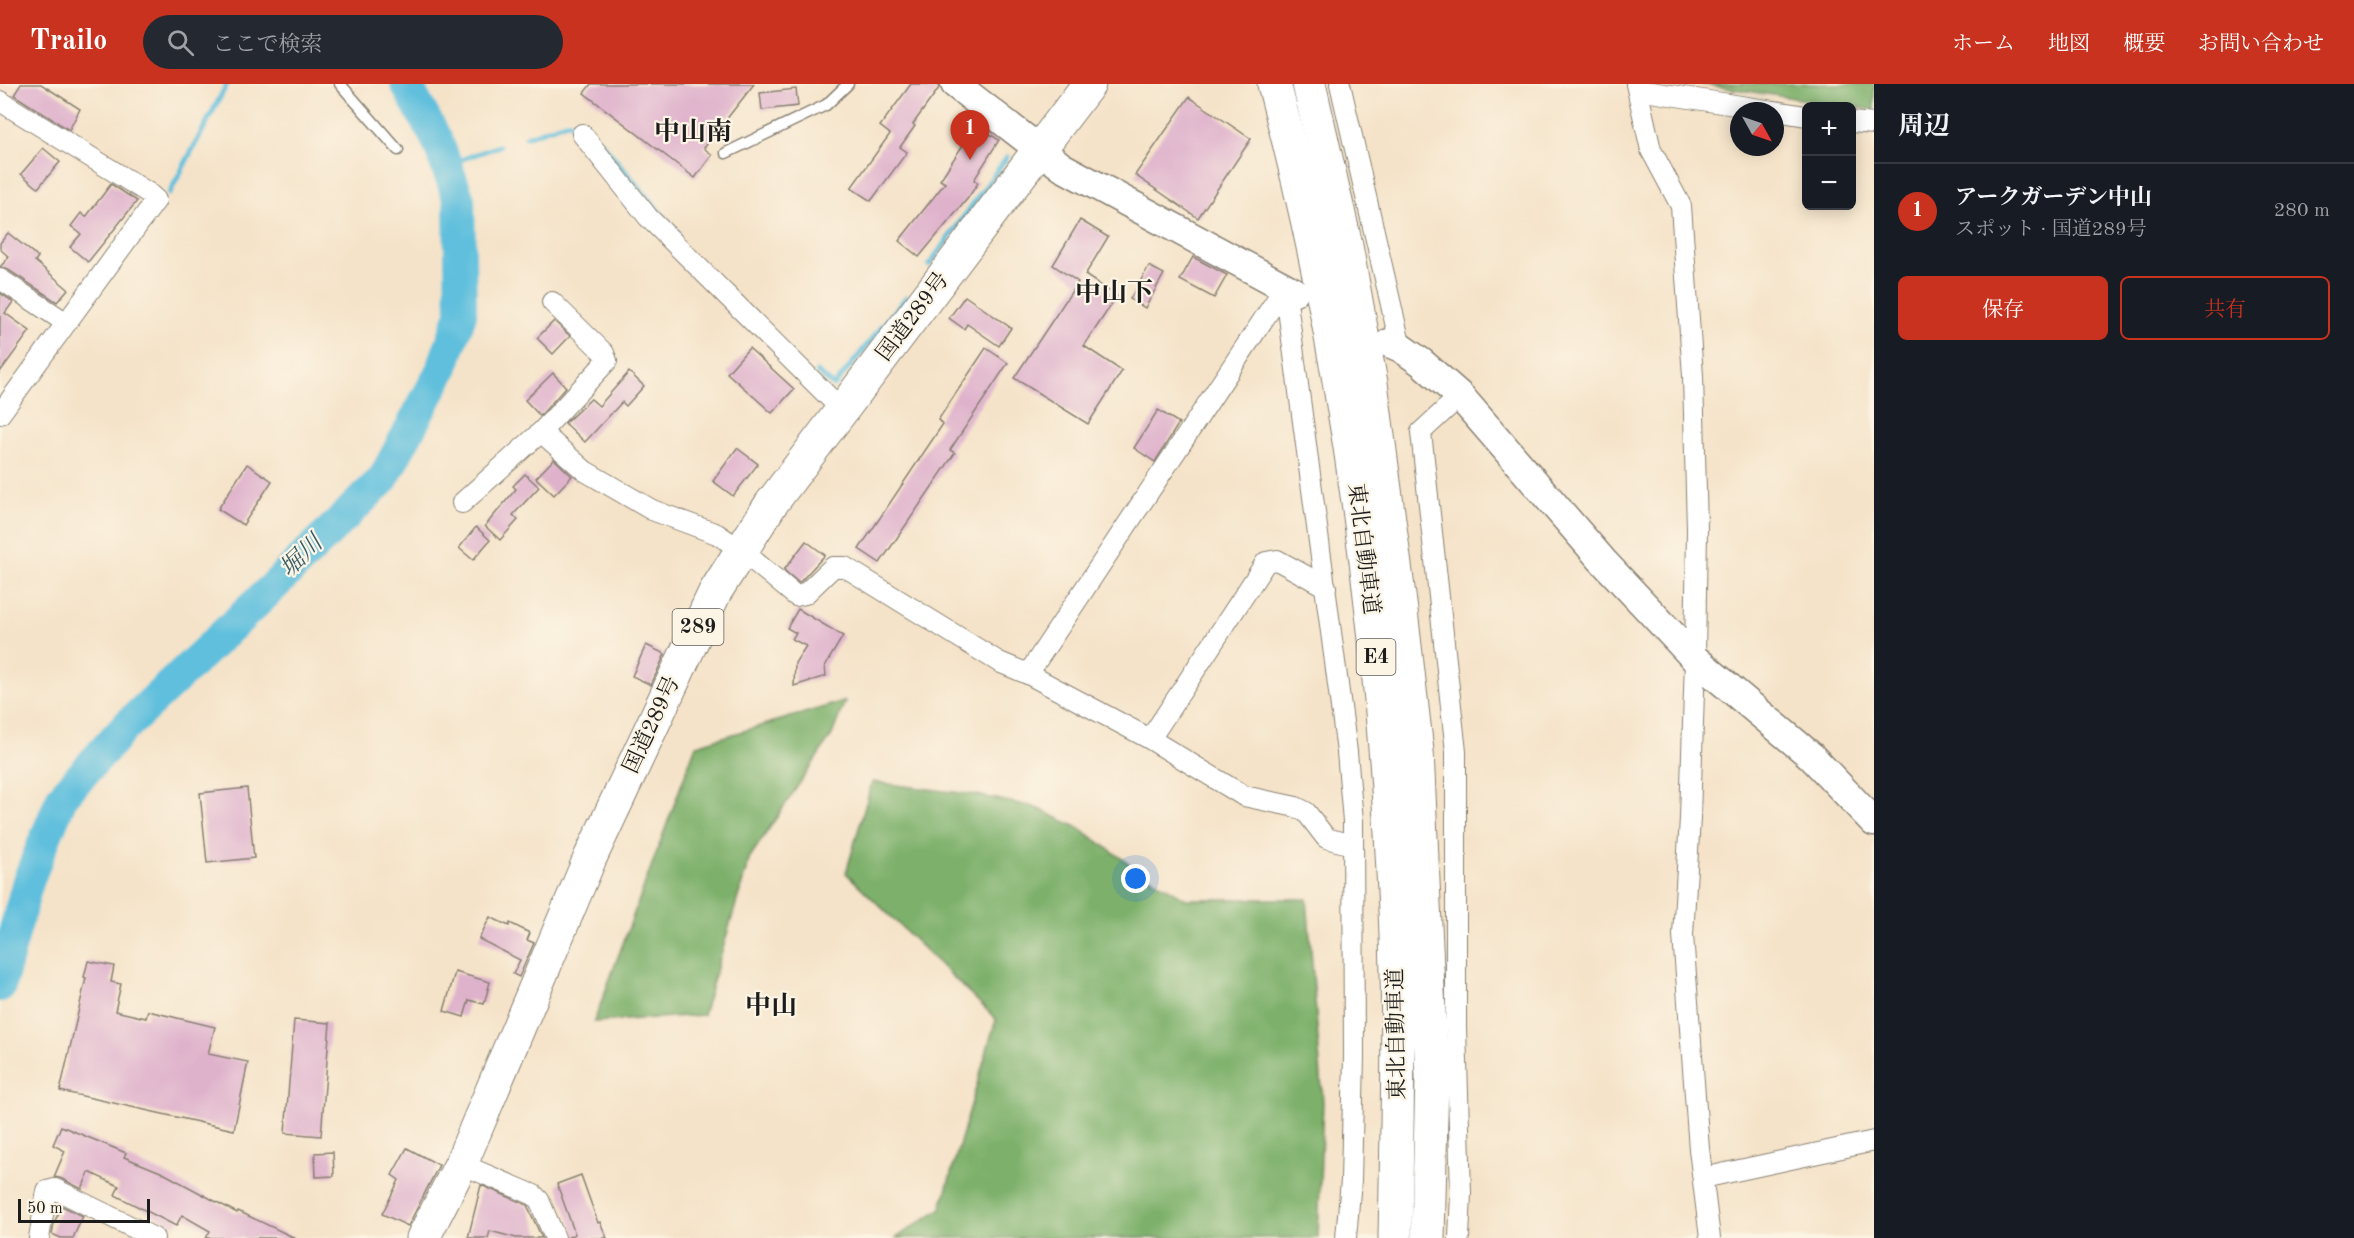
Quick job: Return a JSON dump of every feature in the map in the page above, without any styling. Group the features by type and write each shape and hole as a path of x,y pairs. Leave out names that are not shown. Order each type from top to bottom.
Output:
{"highway":[{"name":"東北自動車道","path":"1274,84 1314,251 1342,392 1360,516 1380,689 1387,758 1395,913 1398,1078 1395,1238"},
{"name":"東北自動車道","path":"1309,84 1346,246 1371,383 1417,751 1432,1076 1428,1238"},
{"name":"国道289号","path":"423,1238 461,1164 590,858 715,592 771,504 1040,150 1080,89"}],"street":[{"path":"955,84 1062,167 1289,290"},
{"path":"1340,84 1395,345 1460,396 1602,560 1695,659 1811,756 1874,822"},
{"path":"1710,1238 1702,1178 1683,935 1690,818 1695,659 1697,529 1693,376 1681,206 1651,150 1637,87 1730,103"},
{"path":"0,101 147,192 156,200 0,414"},
{"path":"1784,113 1802,115"},
{"path":"1856,122 1874,124"},
{"path":"582,134 648,217 842,410"},
{"path":"0,279 65,322"},
{"path":"1289,290 1347,752 1353,821 1354,1057 1351,1180 1346,1238"},
{"path":"1028,674 1289,290"},
{"path":"462,504 541,432 607,362 604,353 552,302"},
{"path":"1459,1238 1461,1193 1456,1028 1456,752 1421,432 1460,396"},
{"path":"541,432 585,471 652,510 717,534 741,550 796,596 805,594 833,567 845,567 999,662 1028,674 1150,739 1244,796 1296,807 1306,812 1326,838 1353,845"},
{"path":"1150,739 1266,562 1277,560 1326,587"},
{"path":"1702,1178 1874,1141"},
{"path":"461,1164 534,1195 539,1200 555,1238"},
{"path":"39,1238 47,1191 55,1189 154,1238"}],"lane":[{"path":"340,84 398,150"},
{"path":"726,153 826,105 848,84"}],"green space":[{"path":"1699,84 1874,84 1874,110 1856,107 1856,102 1820,102"},
{"path":"845,701 832,735 750,857 703,1015 594,1022 696,745"},
{"path":"872,782 977,795 1034,807 1079,828 1141,872 1186,899 1307,899 1323,1102 1318,1238 896,1238 941,1208 996,1019 846,873"}],"building":[{"path":"21,84 41,84 80,109 69,130 14,95"},
{"path":"591,84 754,84 704,148 712,155 695,178 584,93"},
{"path":"911,84 939,84 939,88 913,124 915,126 900,147 907,152 871,201 851,188 890,134 880,126"},
{"path":"796,89 798,106 762,110 760,93"},
{"path":"1189,97 1251,139 1198,218 1135,175"},
{"path":"976,125 999,140 974,180 978,183 968,198 919,257 899,241 945,183 940,180"},
{"path":"43,148 60,162 38,188 21,174"},
{"path":"111,184 137,201 88,262 70,247 81,234 71,226 81,213 86,217"},
{"path":"1080,220 1108,237 1085,275 1117,296 1084,346 1122,371 1088,424 1014,378 1078,282 1053,265"},
{"path":"8,233 38,257 35,261 68,289 57,302 7,269 0,267 9,257 0,249 0,243"},
{"path":"1193,257 1227,275 1214,298 1180,280"},
{"path":"1149,266 1164,274 1145,308 1130,299"},
{"path":"0,293 13,302 5,313 30,331 0,372"},
{"path":"965,296 1011,328 999,346 967,324 964,329 949,318"},
{"path":"554,321 570,336 553,354 537,338"},
{"path":"749,348 794,389 772,413 727,373"},
{"path":"986,348 1008,363 950,450 955,453 880,563 859,549 943,424 938,420"},
{"path":"629,372 644,386 626,406 622,402 585,442 565,423 591,399 599,406"},
{"path":"553,373 566,387 540,416 525,400"},
{"path":"1158,410 1179,423 1155,462 1134,448"},
{"path":"737,448 758,464 733,496 713,481"},
{"path":"554,459 572,476 554,495 536,478"},
{"path":"247,464 272,481 243,525 218,509"},
{"path":"525,474 539,487 513,515 518,520 500,540 485,526 516,489 513,486"},
{"path":"476,527 490,540 473,560 459,548"},
{"path":"806,541 825,555 799,583 784,570"},
{"path":"798,609 843,636 825,666 826,676 794,686 795,663 806,646 792,639 796,633 787,628"},
{"path":"646,645 665,654 651,685 632,676"},
{"path":"247,788 254,858 207,863 200,793"},
{"path":"490,917 509,926 510,923 530,933 527,940 534,943 519,977 513,974 520,960 479,939"},
{"path":"88,961 114,966 111,982 121,984 115,1011 146,1018 148,1011 215,1027 208,1054 248,1062 234,1130 60,1091"},
{"path":"455,972 490,982 484,1004 469,1000 464,1017 444,1011"},
{"path":"294,1020 330,1023 321,1136 285,1133"},
{"path":"61,1126 126,1153 124,1157 163,1173 237,1213 238,1211 295,1238 206,1238 210,1231 182,1215 176,1226 115,1195 119,1186 89,1172 82,1189 54,1177 65,1151 53,1145"},
{"path":"407,1148 439,1165 408,1226 382,1214 399,1180 392,1175"},
{"path":"333,1152 334,1176 316,1177 315,1153"},
{"path":"581,1175 598,1223 600,1222 607,1238 567,1238 575,1234 557,1184"},
{"path":"481,1185 527,1205 542,1238 516,1238 490,1231 488,1238 468,1238"},
{"path":"62,1206 83,1216 73,1238 61,1238 52,1234 54,1223"}],"waterway":[{"path":"169,194 227,84"},
{"name":"堀川","path":"0,986 28,881 62,797 123,729 383,479 442,369 461,314 459,200 437,140 406,84"},
{"path":"526,137 568,122 582,128"},
{"path":"601,142 678,234"},
{"path":"446,165 499,146"},
{"path":"929,265 1007,157"},
{"path":"817,372 834,386 906,297"}],"place":[{"name":"アークガーデン中山","path":"970,160"}],"district":[{"name":"中山南","path":"693,133"},
{"name":"中山下","path":"1114,294"},
{"name":"中山","path":"771,1007"}]}
